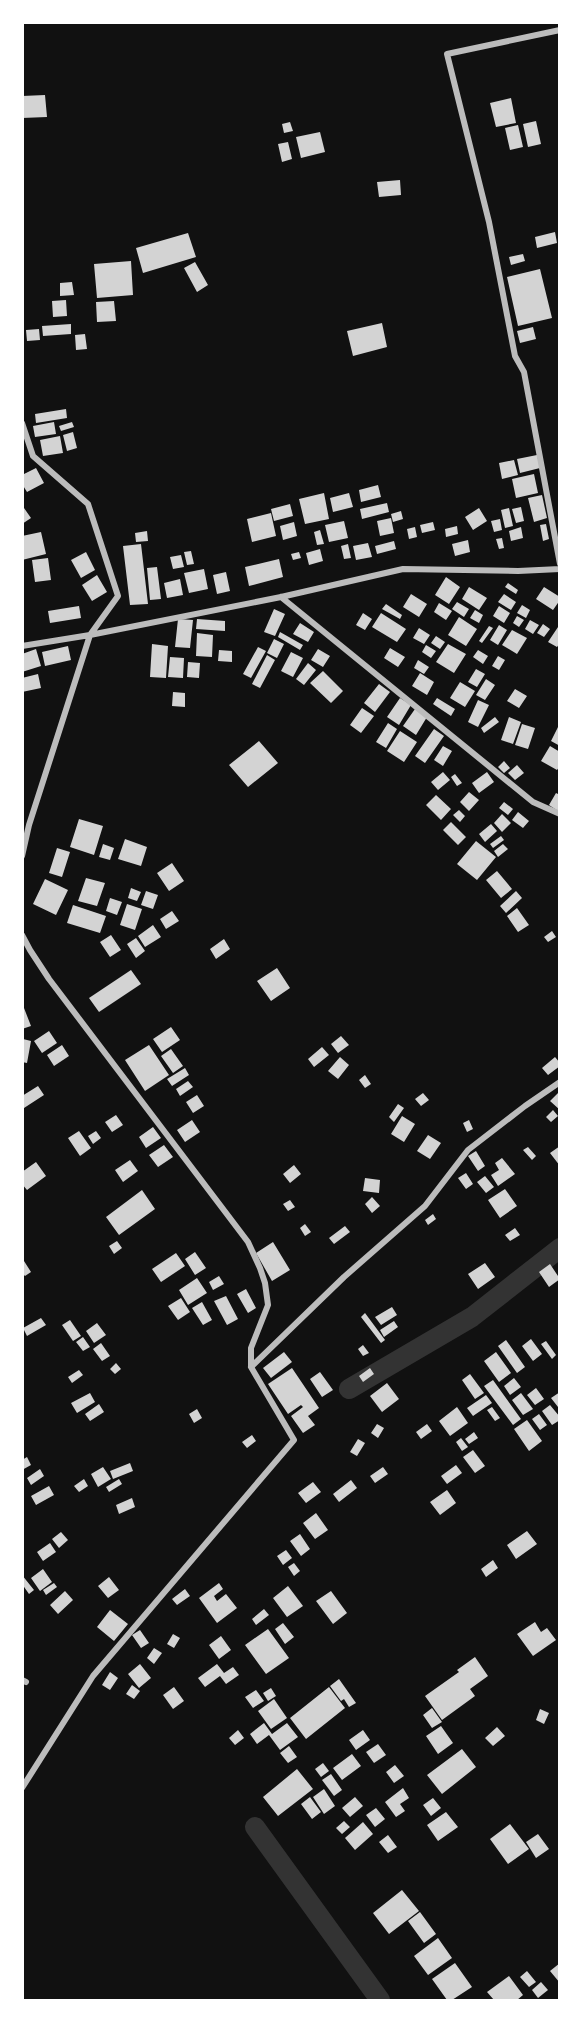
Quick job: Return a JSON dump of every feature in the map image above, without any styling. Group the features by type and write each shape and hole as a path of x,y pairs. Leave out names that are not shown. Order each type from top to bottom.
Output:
{"street":[{"path":"560,30 447,54 489,222 515,356 524,372 560,564"},
{"path":"22,423 33,456 88,504 118,596 90,635 29,825 22,856"},
{"path":"22,646 90,635 281,597 403,570 560,569"},
{"path":"281,597 533,802 560,814"},
{"path":"22,935 49,979 248,1242 265,1283 268,1305 250,1347 251,1367 294,1440 93,1676 22,1788"},
{"path":"251,1367 344,1277 425,1206 468,1150 560,1082"}],"building":[{"path":"45,95 47,117 22,118 22,96"},
{"path":"511,98 516,123 496,127 490,103"},
{"path":"536,121 541,144 528,147 523,124"},
{"path":"290,122 293,131 284,133 282,124"},
{"path":"518,125 523,147 510,150 505,128"},
{"path":"320,132 325,152 301,158 296,137"},
{"path":"288,142 292,159 282,162 278,144"},
{"path":"400,180 401,195 379,197 377,182"},
{"path":"555,232 557,243 537,248 535,237"},
{"path":"188,233 196,257 143,273 136,248"},
{"path":"523,254 525,261 511,265 509,257"},
{"path":"131,261 133,295 97,298 94,264"},
{"path":"195,262 208,285 197,292 184,268"},
{"path":"540,269 552,318 518,326 507,277"},
{"path":"72,282 74,295 60,296 60,283"},
{"path":"66,300 67,316 53,317 52,301"},
{"path":"114,301 116,321 97,322 96,302"},
{"path":"382,323 387,347 353,356 347,331"},
{"path":"71,324 71,334 43,336 42,326"},
{"path":"533,327 536,339 520,343 517,331"},
{"path":"39,329 40,340 27,341 26,330"},
{"path":"85,334 87,349 76,350 75,335"},
{"path":"66,409 67,418 36,423 35,414"},
{"path":"54,422 56,434 35,437 33,426"},
{"path":"72,422 74,427 61,431 59,426"},
{"path":"73,432 77,448 67,451 63,435"},
{"path":"60,436 63,453 43,456 40,440"},
{"path":"537,455 540,468 520,473 517,459"},
{"path":"514,460 518,475 502,479 499,463"},
{"path":"36,468 44,483 27,492 22,484 22,475"},
{"path":"534,474 538,493 516,498 512,479"},
{"path":"378,485 381,497 361,502 359,490"},
{"path":"324,493 329,519 305,524 299,499"},
{"path":"349,493 353,507 333,512 330,498"},
{"path":"542,495 547,518 534,522 528,498"},
{"path":"387,503 389,512 362,519 360,509"},
{"path":"290,504 293,516 274,521 271,509"},
{"path":"521,507 524,521 516,523 512,509"},
{"path":"24,508 31,518 22,524 22,509"},
{"path":"479,508 487,521 473,530 465,517"},
{"path":"509,508 513,526 505,528 501,510"},
{"path":"401,511 403,519 393,522 391,514"},
{"path":"271,513 276,536 252,542 247,519"},
{"path":"391,518 394,533 380,536 377,521"},
{"path":"500,519 502,530 494,532 491,521"},
{"path":"344,521 348,538 329,542 325,525"},
{"path":"294,522 297,536 283,540 280,526"},
{"path":"433,522 435,530 422,533 420,525"},
{"path":"546,524 549,539 543,541 540,525"},
{"path":"457,526 458,534 446,537 445,529"},
{"path":"415,527 417,537 409,539 407,529"},
{"path":"521,527 523,538 511,541 509,531"},
{"path":"320,530 324,544 317,545 314,532"},
{"path":"147,531 148,541 136,542 135,533"},
{"path":"41,532 46,554 22,560 22,536"},
{"path":"502,538 504,548 499,549 496,539"},
{"path":"468,540 470,552 455,556 452,544"},
{"path":"394,541 396,549 377,554 375,546"},
{"path":"368,543 372,557 356,560 353,546"},
{"path":"141,544 148,604 130,605 123,546"},
{"path":"348,544 351,558 344,559 341,546"},
{"path":"320,549 323,561 309,565 306,553"},
{"path":"191,551 194,564 187,565 184,552"},
{"path":"86,552 95,570 81,578 71,560"},
{"path":"299,552 301,558 293,560 291,554"},
{"path":"181,555 184,567 173,569 170,557"},
{"path":"48,558 51,580 35,582 32,560"},
{"path":"279,559 283,577 249,586 245,567"},
{"path":"157,567 161,599 150,600 147,568"},
{"path":"204,569 208,589 189,593 184,573"},
{"path":"226,572 230,591 217,594 213,575"},
{"path":"97,575 107,592 92,601 82,585"},
{"path":"446,577 460,587 449,604 435,595"},
{"path":"180,579 183,595 167,598 164,583"},
{"path":"508,583 518,590 516,594 505,587"},
{"path":"469,587 487,598 479,610 462,599"},
{"path":"544,587 560,597 553,610 536,599"},
{"path":"411,594 427,604 419,617 403,607"},
{"path":"504,594 516,602 511,610 498,602"},
{"path":"457,602 469,609 464,617 452,609"},
{"path":"439,603 452,611 446,620 434,612"},
{"path":"386,604 402,615 400,619 382,609"},
{"path":"522,605 530,610 526,618 517,613"},
{"path":"79,606 81,618 50,623 48,611"},
{"path":"499,606 510,613 504,623 493,616"},
{"path":"274,609 285,614 275,636 264,632"},
{"path":"475,610 483,615 479,623 470,618"},
{"path":"363,613 372,619 365,630 356,625"},
{"path":"381,613 406,629 397,642 372,627"},
{"path":"517,616 524,620 519,627 513,623"},
{"path":"459,617 477,629 466,646 448,635"},
{"path":"178,619 193,620 190,648 175,647"},
{"path":"197,619 225,621 225,631 196,629"},
{"path":"530,620 539,625 533,634 525,629"},
{"path":"300,623 314,632 308,642 293,634"},
{"path":"543,624 550,629 544,637 537,633"},
{"path":"560,624 560,643 557,647 548,642"},
{"path":"499,625 507,630 498,645 490,640"},
{"path":"489,626 493,628 482,643 479,641"},
{"path":"419,628 430,635 424,644 413,638"},
{"path":"512,630 527,638 517,654 502,645"},
{"path":"280,632 303,645 300,650 278,637"},
{"path":"197,633 213,635 212,657 196,656"},
{"path":"436,636 445,642 440,649 431,643"},
{"path":"274,639 284,644 277,658 267,653"},
{"path":"152,644 168,646 166,678 150,677"},
{"path":"448,644 466,654 454,673 436,662"},
{"path":"426,645 436,651 431,658 422,652"},
{"path":"68,646 71,660 45,666 42,652"},
{"path":"258,647 266,651 251,678 243,674"},
{"path":"390,648 405,657 398,667 384,658"},
{"path":"36,649 41,666 22,672 22,654"},
{"path":"318,649 330,656 323,667 311,660"},
{"path":"219,650 232,651 232,662 218,661"},
{"path":"478,650 488,656 483,664 473,657"},
{"path":"291,652 303,658 293,677 281,671"},
{"path":"267,655 275,660 260,688 252,684"},
{"path":"498,656 505,660 499,670 492,666"},
{"path":"170,657 184,658 183,678 168,677"},
{"path":"418,660 429,667 424,674 414,668"},
{"path":"188,662 200,663 199,678 187,677"},
{"path":"308,663 316,670 304,685 296,679"},
{"path":"476,669 485,674 477,687 468,682"},
{"path":"323,671 343,691 331,703 310,683"},
{"path":"420,673 434,682 427,695 412,686"},
{"path":"38,674 41,688 22,692 22,678"},
{"path":"486,679 495,685 485,700 476,695"},
{"path":"460,682 475,691 465,707 450,698"},
{"path":"379,684 390,692 375,712 364,703"},
{"path":"515,689 527,696 519,708 507,701"},
{"path":"173,692 185,693 185,707 172,706"},
{"path":"400,698 411,705 399,725 387,717"},
{"path":"437,698 455,709 451,716 433,704"},
{"path":"478,700 489,705 478,727 468,722"},
{"path":"362,708 374,716 361,733 350,725"},
{"path":"415,709 427,717 416,735 403,726"},
{"path":"495,717 499,722 484,733 481,728"},
{"path":"509,717 521,722 513,744 501,740"},
{"path":"388,723 397,729 386,748 376,742"},
{"path":"522,724 535,728 528,749 515,745"},
{"path":"558,727 560,728 560,746 551,741"},
{"path":"434,729 444,736 425,763 415,756"},
{"path":"400,731 417,742 404,762 387,751"},
{"path":"259,741 278,763 248,787 229,765"},
{"path":"443,746 452,751 443,766 434,760"},
{"path":"550,746 560,752 560,766 557,770 541,761"},
{"path":"504,761 510,768 504,773 498,767"},
{"path":"517,765 524,773 515,780 508,773"},
{"path":"443,772 450,780 438,790 431,782"},
{"path":"487,772 494,782 479,793 472,783"},
{"path":"455,774 462,783 457,786 451,777"},
{"path":"469,792 479,800 469,811 460,802"},
{"path":"556,793 560,795 558,811 549,805"},
{"path":"436,795 451,809 441,820 426,805"},
{"path":"504,802 513,809 508,815 499,808"},
{"path":"459,810 465,816 460,822 453,815"},
{"path":"518,812 529,821 523,828 512,820"},
{"path":"502,814 511,823 502,832 494,823"},
{"path":"79,819 103,826 94,855 70,847"},
{"path":"451,822 466,837 458,845 443,830"},
{"path":"491,824 497,831 485,842 479,834"},
{"path":"501,836 504,840 493,848 490,844"},
{"path":"125,839 147,847 141,866 118,859"},
{"path":"476,841 496,857 477,880 457,864"},
{"path":"103,844 114,848 110,860 99,857"},
{"path":"503,844 508,849 498,857 494,851"},
{"path":"57,848 70,852 62,877 49,873"},
{"path":"172,863 184,881 169,891 157,873"},
{"path":"497,871 512,889 501,898 486,880"},
{"path":"86,878 105,883 97,906 78,901"},
{"path":"45,879 68,890 56,915 33,904"},
{"path":"131,888 141,892 137,901 128,898"},
{"path":"146,891 158,895 153,909 141,905"},
{"path":"516,891 522,898 506,913 500,906"},
{"path":"110,898 122,902 117,915 106,911"},
{"path":"127,904 142,909 135,930 120,925"},
{"path":"73,905 106,916 100,933 67,923"},
{"path":"517,908 529,925 518,932 507,916"},
{"path":"172,911 179,921 166,929 160,919"},
{"path":"153,925 161,937 145,947 138,936"},
{"path":"552,931 556,937 548,942 544,937"},
{"path":"111,935 121,950 110,957 100,942"},
{"path":"136,938 145,951 136,958 127,944"},
{"path":"224,939 230,949 216,959 210,949"},
{"path":"277,968 290,988 271,1001 257,981"},
{"path":"131,970 141,984 99,1012 89,998"},
{"path":"24,1008 31,1026 22,1029 22,1009"},
{"path":"171,1027 180,1040 162,1052 153,1039"},
{"path":"49,1031 57,1043 42,1053 34,1041"},
{"path":"341,1036 349,1045 338,1053 331,1044"},
{"path":"23,1039 31,1041 27,1063 22,1062"},
{"path":"62,1045 69,1056 54,1066 47,1055"},
{"path":"149,1045 169,1075 145,1091 125,1060"},
{"path":"322,1047 329,1055 314,1067 308,1059"},
{"path":"171,1049 183,1066 173,1073 161,1056"},
{"path":"340,1057 349,1065 338,1079 328,1071"},
{"path":"555,1057 560,1066 548,1075 542,1068"},
{"path":"185,1068 189,1075 172,1086 167,1079"},
{"path":"365,1075 371,1084 365,1088 359,1080"},
{"path":"188,1081 193,1087 180,1096 176,1089"},
{"path":"38,1086 44,1095 24,1108 22,1096"},
{"path":"560,1091 560,1110 550,1101"},
{"path":"423,1093 429,1100 421,1106 415,1099"},
{"path":"197,1095 204,1106 193,1113 186,1102"},
{"path":"398,1104 404,1108 394,1122 389,1117"},
{"path":"553,1110 558,1116 551,1122 546,1117"},
{"path":"116,1115 123,1125 112,1132 105,1122"},
{"path":"402,1116 415,1124 404,1142 391,1134"},
{"path":"192,1120 200,1132 185,1142 177,1130"},
{"path":"469,1120 473,1129 467,1132 463,1123"},
{"path":"153,1127 161,1138 146,1148 139,1137"},
{"path":"79,1131 91,1148 80,1156 68,1138"},
{"path":"96,1131 101,1138 93,1144 88,1136"},
{"path":"428,1135 441,1143 430,1159 417,1151"},
{"path":"164,1145 173,1157 158,1167 149,1155"},
{"path":"560,1146 560,1166 550,1153"},
{"path":"528,1147 536,1156 532,1160 523,1150"},
{"path":"476,1151 485,1166 478,1171 468,1156"},
{"path":"502,1158 515,1174 498,1186 491,1175 499,1170 495,1163"},
{"path":"130,1160 138,1171 123,1182 115,1170"},
{"path":"36,1162 46,1176 27,1190 22,1184 22,1172"},
{"path":"294,1165 301,1174 290,1183 283,1174"},
{"path":"466,1173 473,1184 466,1189 458,1178"},
{"path":"485,1176 494,1187 486,1193 477,1182"},
{"path":"365,1178 380,1180 379,1193 363,1191"},
{"path":"505,1189 517,1206 500,1218 488,1200"},
{"path":"142,1190 155,1209 119,1235 106,1217"},
{"path":"372,1197 380,1206 372,1213 365,1204"},
{"path":"290,1200 295,1207 288,1211 283,1204"},
{"path":"433,1214 436,1219 428,1225 425,1220"},
{"path":"305,1224 311,1232 305,1236 300,1228"},
{"path":"345,1226 350,1232 334,1244 329,1238"},
{"path":"515,1228 520,1235 510,1241 505,1235"},
{"path":"117,1241 122,1248 114,1254 109,1246"},
{"path":"273,1242 290,1270 272,1281 256,1253"},
{"path":"195,1252 206,1268 195,1275 185,1259"},
{"path":"176,1253 185,1266 161,1282 152,1269"},
{"path":"24,1261 31,1272 25,1276 22,1273 22,1262"},
{"path":"485,1263 495,1277 478,1289 468,1274"},
{"path":"550,1264 560,1279 549,1287 539,1272"},
{"path":"219,1276 224,1284 213,1290 209,1282"},
{"path":"197,1278 207,1293 188,1305 179,1290"},
{"path":"246,1289 256,1308 248,1313 237,1294"},
{"path":"226,1296 238,1319 227,1325 214,1301"},
{"path":"181,1298 190,1312 178,1320 168,1306"},
{"path":"202,1302 212,1320 203,1325 192,1308"},
{"path":"392,1307 397,1315 381,1325 375,1317"},
{"path":"365,1313 385,1340 381,1343 361,1317"},
{"path":"41,1318 46,1325 27,1336 23,1328"},
{"path":"70,1320 81,1336 73,1341 62,1325"},
{"path":"394,1321 398,1327 384,1337 380,1330"},
{"path":"97,1323 106,1335 94,1343 86,1331"},
{"path":"83,1337 90,1347 83,1351 76,1342"},
{"path":"531,1339 542,1354 533,1361 522,1346"},
{"path":"506,1340 525,1367 517,1373 498,1346"},
{"path":"546,1341 556,1355 552,1359 541,1344"},
{"path":"101,1343 110,1356 102,1361 93,1349"},
{"path":"363,1345 369,1353 363,1356 358,1349"},
{"path":"284,1352 292,1362 271,1378 263,1368"},
{"path":"496,1352 511,1373 499,1382 484,1361"},
{"path":"116,1363 121,1369 115,1374 110,1369"},
{"path":"292,1368 319,1408 308,1416 315,1425 303,1433 291,1416 303,1407 301,1405 288,1414 268,1384"},
{"path":"370,1368 374,1374 363,1382 359,1376"},
{"path":"79,1370 83,1375 72,1383 68,1377"},
{"path":"320,1372 333,1390 322,1397 310,1379"},
{"path":"470,1374 484,1393 475,1399 462,1380"},
{"path":"514,1378 521,1387 510,1395 504,1386"},
{"path":"493,1380 521,1419 513,1425 484,1386"},
{"path":"387,1383 399,1399 382,1412 370,1396"},
{"path":"536,1388 544,1399 535,1405 527,1395"},
{"path":"560,1392 560,1406 558,1407 551,1398"},
{"path":"90,1393 95,1402 77,1413 71,1403"},
{"path":"521,1393 533,1409 523,1415 512,1400"},
{"path":"486,1395 492,1403 473,1416 467,1408"},
{"path":"99,1404 104,1412 90,1421 85,1414"},
{"path":"550,1405 560,1417 560,1420 552,1425 542,1411"},
{"path":"457,1407 468,1423 450,1436 439,1421"},
{"path":"492,1407 500,1418 495,1421 487,1410"},
{"path":"197,1409 202,1418 194,1423 189,1414"},
{"path":"539,1414 547,1425 540,1430 532,1419"},
{"path":"527,1420 542,1441 529,1451 514,1429"},
{"path":"377,1424 384,1428 378,1438 371,1433"},
{"path":"427,1424 432,1431 421,1439 416,1432"},
{"path":"474,1432 478,1438 469,1444 465,1439"},
{"path":"252,1435 256,1441 247,1448 242,1442"},
{"path":"461,1438 468,1447 462,1451 456,1442"},
{"path":"358,1439 365,1443 357,1456 350,1452"},
{"path":"473,1450 485,1466 475,1473 463,1457"},
{"path":"27,1457 31,1465 22,1470 22,1460"},
{"path":"130,1463 133,1471 113,1479 110,1471"},
{"path":"456,1465 462,1473 447,1484 441,1476"},
{"path":"103,1467 111,1479 98,1487 91,1474"},
{"path":"383,1467 388,1474 375,1483 370,1476"},
{"path":"40,1469 44,1476 31,1485 27,1478"},
{"path":"84,1479 88,1486 79,1492 74,1486"},
{"path":"119,1479 122,1484 109,1492 106,1487"},
{"path":"351,1480 357,1488 339,1502 333,1494"},
{"path":"313,1482 321,1492 306,1503 298,1493"},
{"path":"49,1486 54,1495 36,1505 31,1496"},
{"path":"447,1490 456,1503 440,1515 430,1502"},
{"path":"132,1498 135,1507 119,1514 116,1505"},
{"path":"316,1513 328,1530 315,1539 303,1523"},
{"path":"527,1531 537,1544 516,1559 507,1545"},
{"path":"61,1532 68,1540 59,1548 52,1539"},
{"path":"300,1534 310,1549 301,1556 290,1541"},
{"path":"50,1543 56,1552 43,1561 37,1552"},
{"path":"286,1550 292,1558 283,1565 277,1556"},
{"path":"493,1560 498,1568 486,1577 481,1569"},
{"path":"294,1563 300,1571 294,1576 288,1567"},
{"path":"43,1569 52,1582 40,1591 31,1578"},
{"path":"22,1575 34,1590 29,1594 22,1584"},
{"path":"109,1577 119,1590 108,1598 98,1586"},
{"path":"54,1583 57,1587 46,1595 43,1590"},
{"path":"219,1583 223,1589 214,1596 217,1601 226,1594 237,1608 217,1623 199,1598"},
{"path":"288,1586 303,1606 287,1617 273,1598"},
{"path":"185,1589 190,1596 177,1605 172,1599"},
{"path":"65,1591 73,1600 58,1614 50,1605"},
{"path":"331,1591 347,1613 333,1624 316,1601"},
{"path":"264,1609 269,1615 256,1625 252,1619"},
{"path":"110,1610 128,1624 114,1641 97,1627"},
{"path":"535,1622 541,1632 547,1628 556,1640 533,1656 517,1634"},
{"path":"283,1623 294,1637 285,1644 275,1629"},
{"path":"268,1629 289,1658 266,1674 245,1645"},
{"path":"140,1630 149,1643 141,1648 132,1635"},
{"path":"173,1634 180,1638 174,1648 167,1644"},
{"path":"221,1636 231,1650 219,1659 209,1645"},
{"path":"154,1648 162,1653 154,1664 147,1658"},
{"path":"475,1657 488,1676 470,1689 475,1696 442,1720 425,1696 459,1672 457,1670"},
{"path":"140,1664 151,1678 139,1688 128,1674"},
{"path":"217,1664 224,1673 233,1667 239,1675 226,1684 220,1676 205,1687 198,1678"},
{"path":"110,1672 118,1678 110,1690 102,1685"},
{"path":"339,1679 356,1703 349,1707 344,1699 341,1701 330,1686"},
{"path":"132,1685 140,1691 134,1699 126,1694"},
{"path":"174,1687 184,1701 173,1709 163,1695"},
{"path":"329,1687 345,1708 306,1739 290,1718"},
{"path":"271,1688 276,1696 268,1701 263,1693"},
{"path":"256,1690 264,1701 253,1708 245,1697"},
{"path":"274,1699 287,1718 271,1729 258,1711"},
{"path":"432,1708 442,1722 432,1728 423,1715"},
{"path":"540,1709 549,1713 544,1724 536,1720"},
{"path":"264,1723 272,1734 287,1723 298,1737 280,1750 269,1735 257,1744 250,1734"},
{"path":"441,1726 453,1743 438,1754 426,1736"},
{"path":"497,1727 505,1736 493,1746 485,1738"},
{"path":"238,1730 244,1738 235,1745 229,1738"},
{"path":"363,1730 370,1740 356,1750 349,1740"},
{"path":"378,1744 386,1755 374,1763 366,1752"},
{"path":"289,1746 297,1757 288,1763 280,1753"},
{"path":"462,1749 476,1767 442,1794 427,1775"},
{"path":"352,1754 361,1766 342,1780 333,1768"},
{"path":"323,1763 329,1771 321,1777 315,1769"},
{"path":"395,1765 404,1776 394,1783 386,1772"},
{"path":"297,1769 313,1789 278,1816 263,1797"},
{"path":"331,1774 342,1790 334,1796 322,1780"},
{"path":"403,1788 409,1798 400,1804 405,1811 396,1817 385,1802"},
{"path":"324,1789 335,1806 324,1814 313,1797"},
{"path":"310,1797 321,1812 312,1819 301,1804"},
{"path":"355,1797 363,1806 350,1817 342,1808"},
{"path":"433,1798 441,1808 431,1816 423,1805"},
{"path":"376,1808 385,1819 375,1827 366,1815"},
{"path":"446,1812 458,1827 438,1841 427,1825"},
{"path":"344,1821 350,1827 342,1834 336,1828"},
{"path":"363,1822 373,1834 355,1850 345,1838"},
{"path":"510,1824 529,1849 508,1864 490,1839"},
{"path":"538,1834 549,1849 536,1858 526,1842"},
{"path":"388,1835 397,1847 388,1853 379,1842"},
{"path":"402,1890 419,1911 389,1934 373,1913"},
{"path":"420,1912 436,1934 424,1943 408,1921"},
{"path":"438,1938 452,1958 428,1975 414,1956"},
{"path":"455,1963 472,1987 452,2000 447,2000 432,1979"},
{"path":"560,1963 560,1983 550,1971"},
{"path":"527,1971 536,1982 529,1987 520,1977"},
{"path":"509,1976 523,1995 517,2000 494,2000 487,1992"},
{"path":"541,1982 548,1990 538,1998 532,1990"}],"waterway":[{"path":"349,1389 472,1317 560,1248"},
{"path":"255,1827 380,2000"}]}
